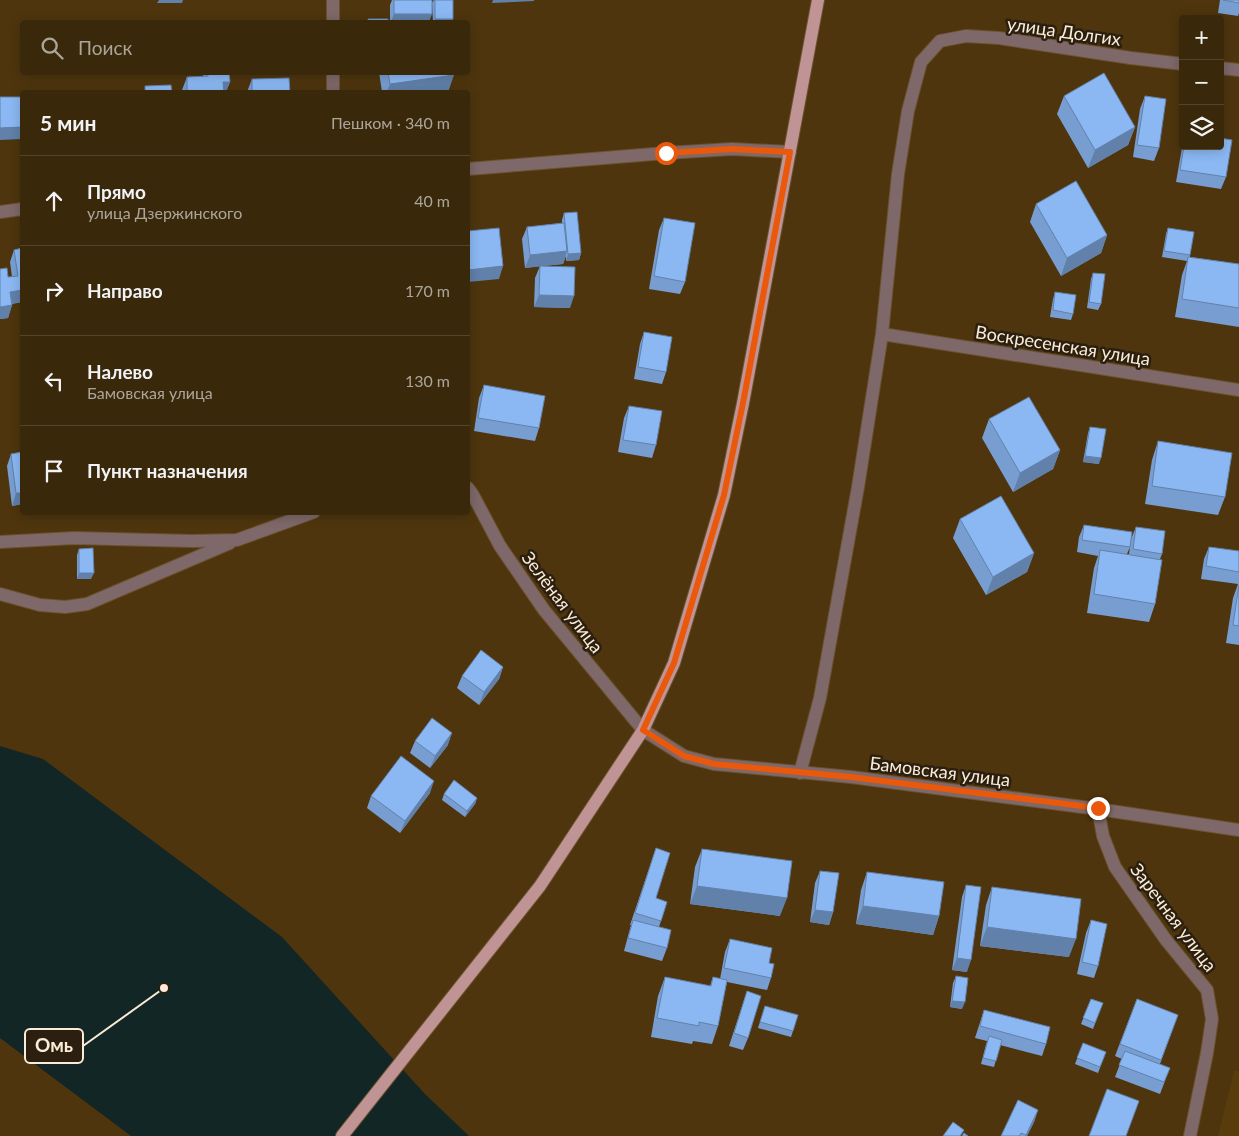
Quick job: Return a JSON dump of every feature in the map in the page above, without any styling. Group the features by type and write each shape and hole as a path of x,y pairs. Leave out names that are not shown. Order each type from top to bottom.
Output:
{"main road":[{"path":"342,1136 540,886 643,730 674,663 724,495 743,403 818,0"}],"street":[{"path":"333,0 333,20"},
{"name":"улица Долгих","path":"882,334 898,174 908,111 921,62 940,41 966,36 999,38 1179,64"},
{"path":"1224,68 1239,70"},
{"path":"333,75 334,90"},
{"path":"470,169 732,149 790,152"},
{"path":"0,212 20,209"},
{"path":"800,773 820,698 858,487 882,334"},
{"name":"Воскресенская улица","path":"882,334 1239,390"},
{"name":"Зелёная улица","path":"470,491 500,546 544,610 643,730"},
{"path":"0,594 40,605 65,607 87,604 237,540 306,515"},
{"path":"0,542 74,538 192,541 237,540"},
{"name":"Бамовская улица","path":"643,730 684,756 714,764 860,778 1098,808 1239,830"},
{"name":"Заречная улица","path":"1098,808 1103,836 1115,867 1166,940 1207,990 1212,1019 1190,1136"}],"shaded area":[{"path":"1234,1071 1239,1071 1239,1136 1218,1136"}],"water":[{"path":"0,746 43,759 282,937 425,1094 469,1136 131,1136 0,1038"}],"building":[{"path":"394,0 432,0 432,14 394,14"},
{"path":"435,0 453,0 453,19 435,19"},
{"path":"1223,0 1239,0 1239,3"},
{"path":"368,19 388,19 388,20"},
{"path":"1104,73 1135,127 1095,150 1064,96"},
{"path":"229,75 230,82 223,82 224,90 187,90 187,77"},
{"path":"388,75 454,75 390,84"},
{"path":"289,78 290,90 252,90 252,79"},
{"path":"171,85 172,90 145,90 145,86"},
{"path":"1145,96 1166,99 1159,148 1137,145"},
{"path":"0,97 20,97 20,127 0,128"},
{"path":"1224,139 1232,140 1226,177 1180,170 1183,150 1224,150"},
{"path":"1076,181 1107,235 1067,258 1036,204"},
{"path":"577,212 581,253 568,254 564,213"},
{"path":"664,218 695,223 685,282 654,276"},
{"path":"564,223 567,251 530,255 527,227"},
{"path":"499,228 503,266 470,270 470,231"},
{"path":"1168,228 1194,232 1190,255 1164,251"},
{"path":"20,248 20,290 10,292 12,305 0,307 0,269 7,268 8,277 18,276 14,250"},
{"path":"1188,257 1239,264 1239,308 1182,299"},
{"path":"540,266 575,267 574,296 539,295"},
{"path":"1093,273 1105,274 1101,304 1089,302"},
{"path":"1055,292 1076,295 1073,314 1053,310"},
{"path":"644,332 672,337 666,372 638,367"},
{"path":"484,385 545,396 539,428 478,418"},
{"path":"1029,397 1060,450 1020,473 989,419"},
{"path":"629,406 662,411 656,445 623,440"},
{"path":"1090,427 1106,429 1101,458 1085,456"},
{"path":"1158,441 1232,453 1225,497 1152,486"},
{"path":"20,452 20,493 16,493 11,454"},
{"path":"1001,496 1034,553 993,577 960,519"},
{"path":"1084,525 1132,532 1130,547 1082,540"},
{"path":"1136,527 1165,531 1162,554 1133,549"},
{"path":"1209,547 1239,551 1239,572 1206,566"},
{"path":"93,548 94,573 79,573 79,549"},
{"path":"1100,550 1162,560 1155,604 1094,594"},
{"path":"1239,585 1239,626 1233,625"},
{"path":"481,650 503,667 484,692 462,676"},
{"path":"432,718 452,733 435,756 415,741"},
{"path":"401,756 434,781 405,821 371,796"},
{"path":"454,780 477,798 467,811 444,794"},
{"path":"656,848 670,853 656,898 667,902 661,921 635,913"},
{"path":"702,849 792,861 787,898 697,886"},
{"path":"820,871 839,873 833,912 815,910"},
{"path":"867,872 944,882 939,916 863,906"},
{"path":"966,885 981,887 971,960 957,958"},
{"path":"992,887 1081,899 1076,939 987,927"},
{"path":"633,920 671,930 667,948 628,938"},
{"path":"1091,920 1107,924 1098,966 1082,962"},
{"path":"730,939 772,948 769,963 774,964 771,978 724,968"},
{"path":"956,976 968,978 965,1002 952,1001"},
{"path":"665,977 711,986 713,977 727,980 718,1026 699,1022 699,1026 657,1018"},
{"path":"747,991 761,996 748,1038 734,1033"},
{"path":"1091,999 1103,1003 1095,1023 1083,1018"},
{"path":"1137,999 1178,1015 1161,1060 1120,1044"},
{"path":"765,1006 798,1015 793,1031 760,1022"},
{"path":"984,1010 1050,1027 1046,1044 980,1026"},
{"path":"989,1036 1002,1040 996,1061 983,1058"},
{"path":"1083,1043 1106,1052 1100,1067 1077,1058"},
{"path":"1125,1051 1170,1068 1164,1082 1119,1065"},
{"path":"1107,1089 1139,1101 1126,1136 1089,1136"},
{"path":"1018,1100 1038,1110 1026,1135 1021,1133 1019,1136 1001,1136"},
{"path":"953,1122 964,1130 960,1136 943,1136"}],"place":[{"name":"Омь","path":"164,988"}],"route":[{"path":"666,153 732,149 790,152 724,495 674,663 643,730 684,756 714,764 851,777 1098,808"}]}
